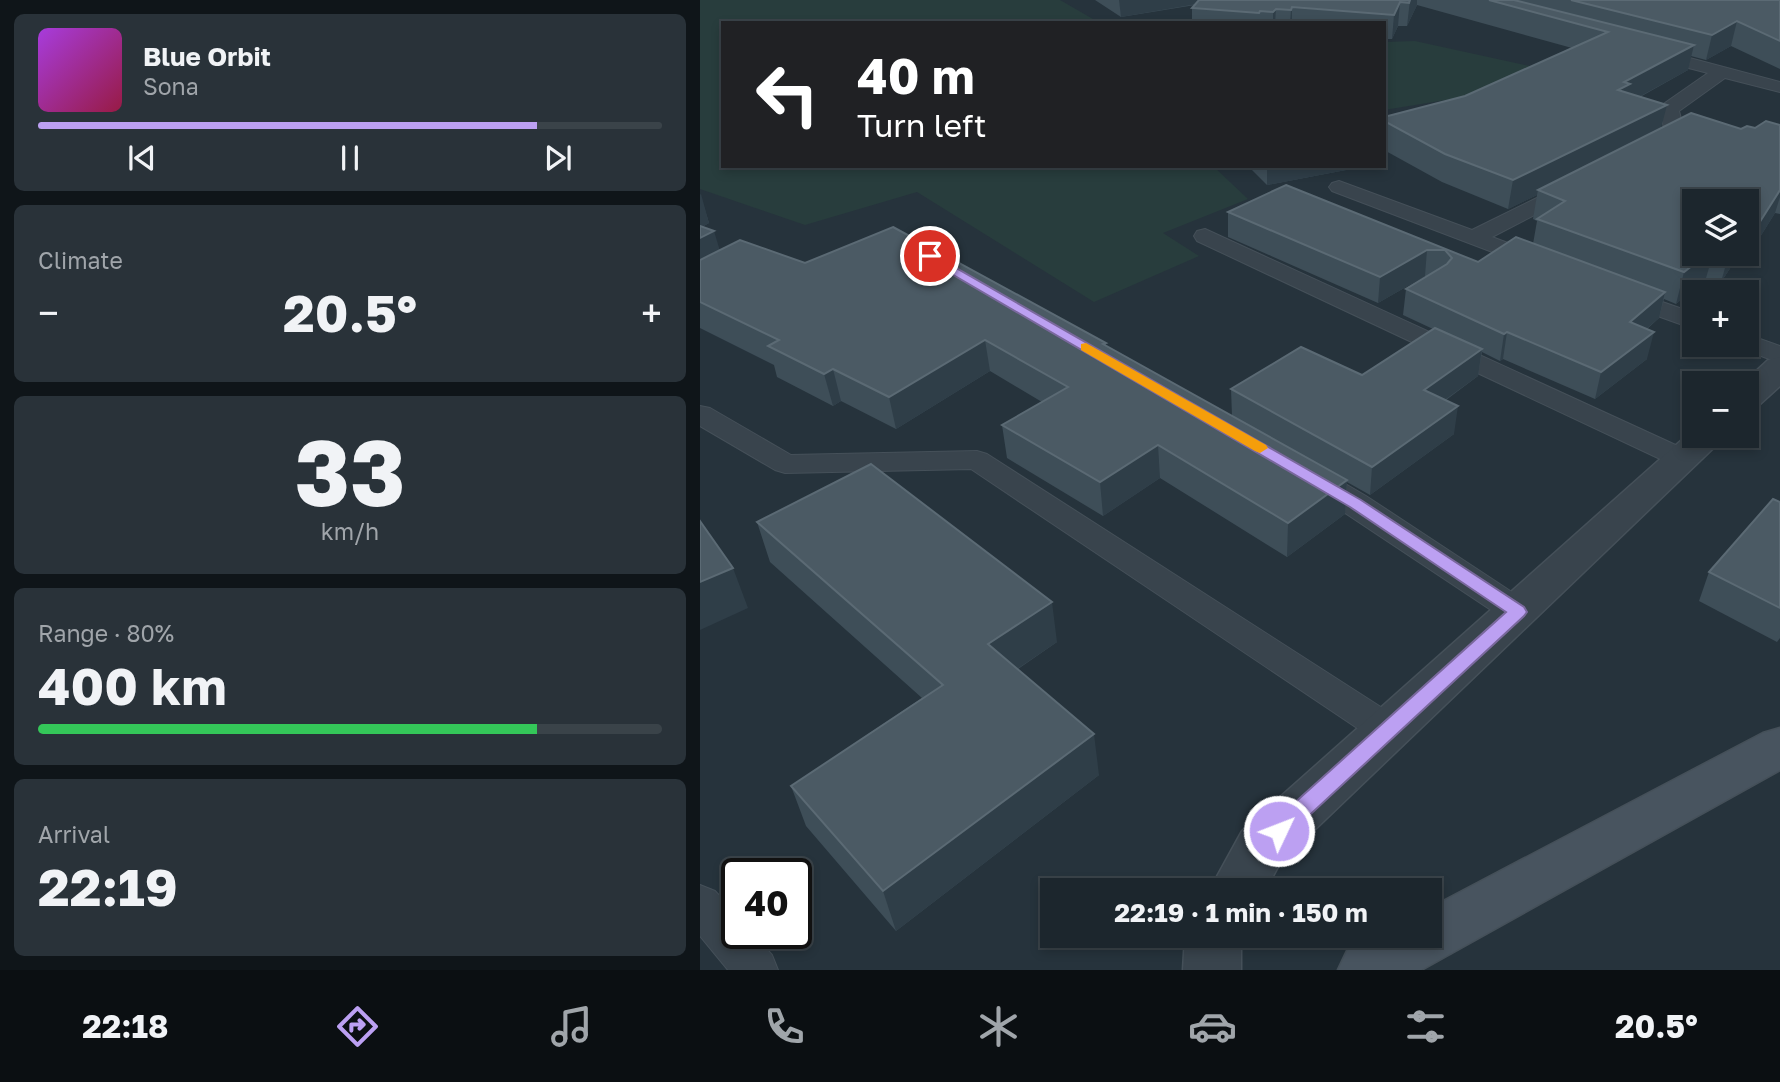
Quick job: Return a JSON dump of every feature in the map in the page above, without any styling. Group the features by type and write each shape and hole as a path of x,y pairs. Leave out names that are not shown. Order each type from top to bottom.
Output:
{"main road":[{"path":"1367,970 1780,747"}],"street":[{"path":"1759,387 1780,367"},
{"path":"1243,878 1261,847 1696,448"},
{"path":"1212,970 1213,948"}],"lane":[{"path":"1629,47 1780,87"},
{"path":"1639,153 1675,135 1669,109 1721,72"},
{"path":"1474,238 1592,178"},
{"path":"1339,187 1551,268"},
{"path":"1205,236 1377,317 1682,442"},
{"path":"1603,288 1682,318"},
{"path":"1377,317 1400,303"},
{"path":"1759,347 1780,355"},
{"path":"700,414 785,464 977,460 1388,730"},
{"path":"1284,462 1355,503 1518,612"},
{"path":"700,904 756,970"}],"green space":[{"path":"700,0 1060,0 1093,19 1102,21 721,21 721,168 1215,168 1248,199 1163,233 1199,256 1094,302 917,192 805,225 700,189"},
{"path":"1415,41 1530,66 1514,89 1386,110 1386,42"}],"building":[{"path":"1199,0 1410,0 1409,3 1400,2 1394,15 1292,7 1291,10 1276,9 1273,12 1259,13 1192,8"},
{"path":"1489,0 1514,0 1694,45 1624,82 1630,84 1618,90 1667,105 1513,180 1445,154 1386,122 1386,116 1465,96 1608,32"},
{"path":"1571,0 1780,0 1780,41 1737,21 1712,35"},
{"path":"1691,113 1741,129 1747,126 1755,128 1766,121 1780,125 1780,190 1759,223 1759,189 1682,189 1682,266 1692,266 1684,272 1537,219 1565,201 1538,190"},
{"path":"1286,185 1478,262 1516,237 1665,292 1630,322 1654,332 1601,372 1507,332 1504,334 1406,289 1447,264 1452,258 1445,250 1427,250 1380,277 1228,212"},
{"path":"700,226 714,231 700,238"},
{"path":"893,227 1106,343 1103,344 1347,480 1288,523 1158,445 1100,482 1002,425 1068,387 985,340 889,397 833,369 824,374 768,346 779,340 700,302 700,260 740,240 805,263"},
{"path":"1435,328 1482,349 1424,390 1458,406 1372,467 1231,389 1301,347 1362,375"},
{"path":"871,464 1052,602 988,644 1094,734 883,891 791,786 943,685 757,522"},
{"path":"1773,499 1780,502 1780,608 1709,572"},
{"path":"700,521 733,568 700,582"}],"slow traffic":[{"path":"1086,347 1260,448"}],"route":[{"path":"930,256 1355,503 1518,612 1279,831"}]}
